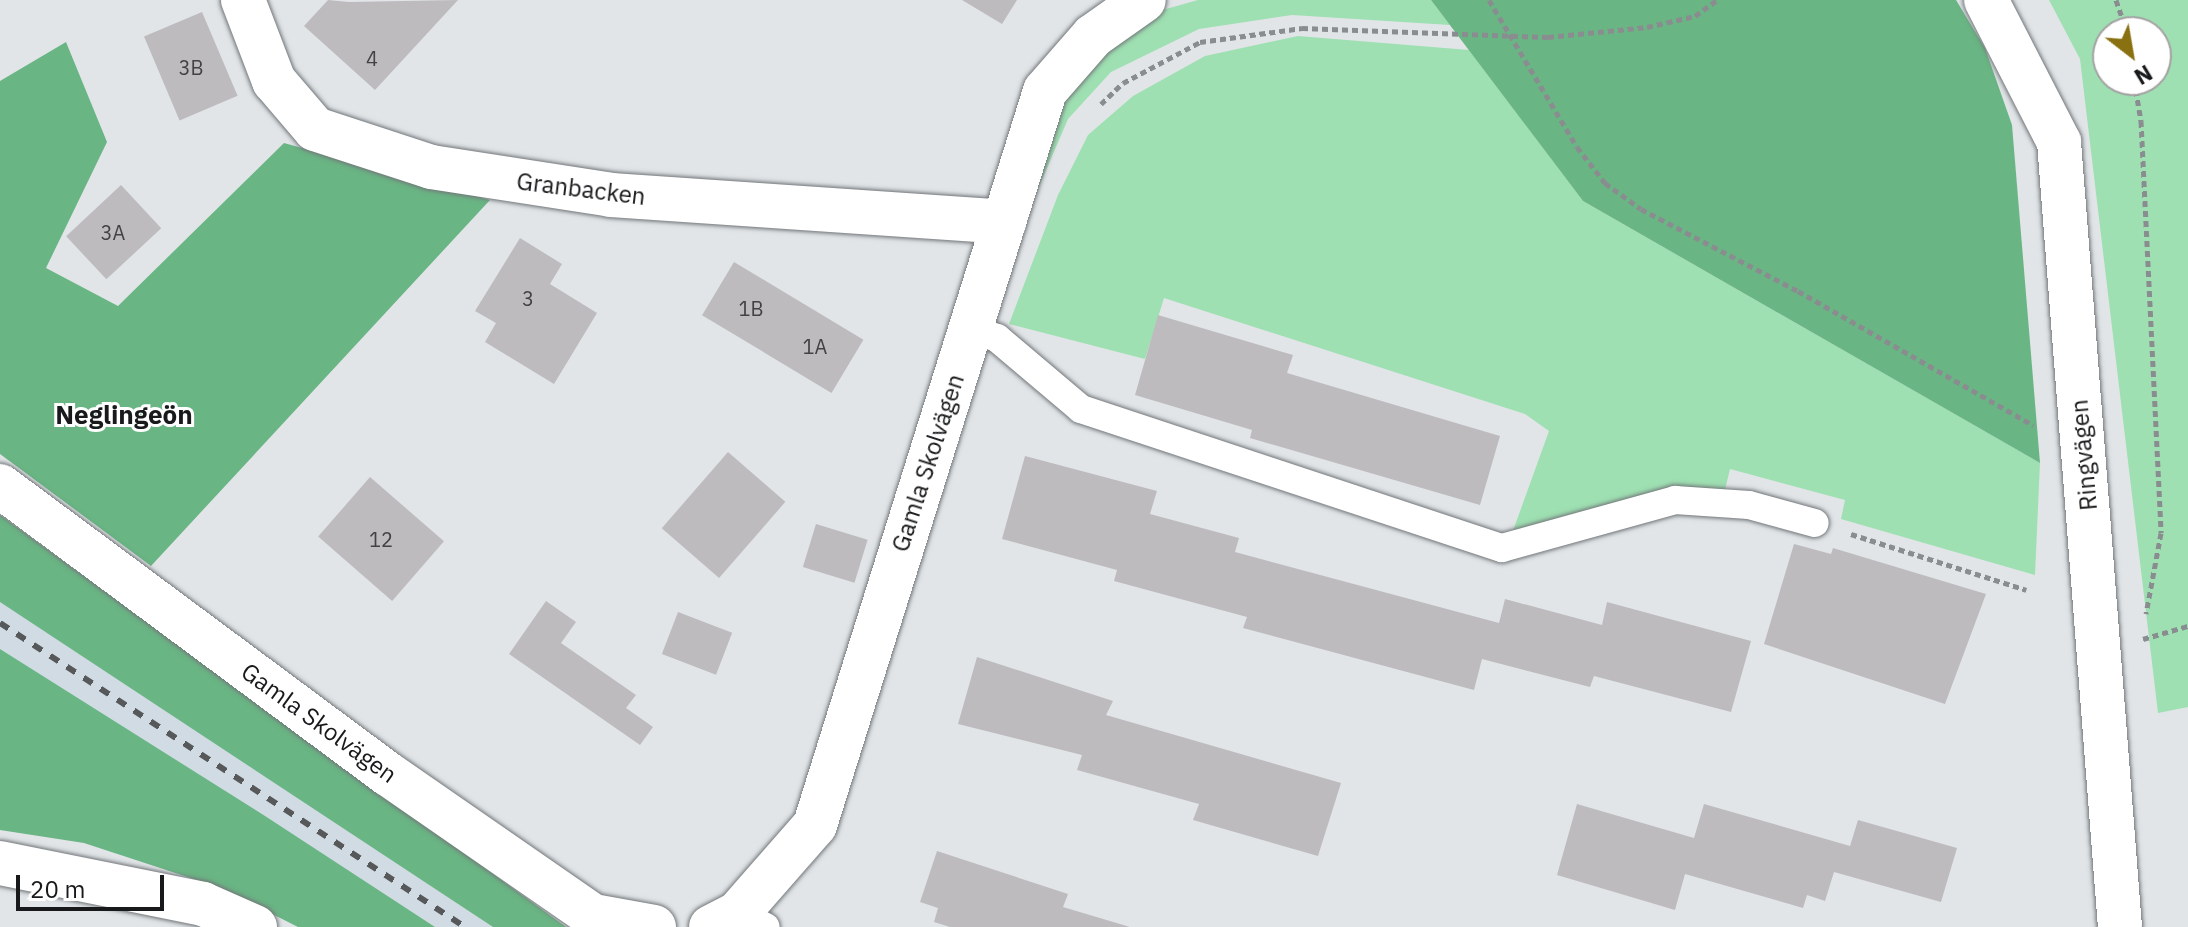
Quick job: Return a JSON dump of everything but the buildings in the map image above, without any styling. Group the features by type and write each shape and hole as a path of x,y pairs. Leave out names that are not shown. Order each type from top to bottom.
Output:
{"street":[{"name":"Granbacken","path":"243,0 274,81 315,129 431,167 611,195 1004,222"},
{"name":"Gamla Skolvägen","path":"738,922 815,825 1045,91 1093,36 1144,0"},
{"name":"Ringvägen","path":"1986,0 2059,142 2120,927"},
{"name":"Gamla Skolvägen","path":"0,486 388,774 593,916 654,927"},
{"path":"0,863 203,904 255,927"}],"lane":[{"path":"971,329 997,338 1081,409 1502,548 1675,500 1749,505 1815,523"}],"path":[{"path":"1489,0 1577,147 1617,192 1948,374 2085,457"},
{"path":"1089,116 1123,83 1200,42 1302,28 1548,37 1647,27 1695,16 1717,0"},
{"path":"2137,96 2141,121 2161,533 2145,621"},
{"path":"1815,523 2026,590"},
{"path":"2138,641 2188,626"},
{"path":"2135,651 2142,631"}],"shaded area":[{"path":"0,602 493,927 435,927 0,649"}],"green space":[{"path":"1198,0 1431,0 1450,25 1292,15 1199,29 1111,72 1068,119 1026,217 1055,95 1159,11"},
{"path":"1431,0 1956,0 1985,48 2012,125 2040,463 1583,201"},
{"path":"2049,0 2188,0 2188,707 2158,713 2080,59"},
{"path":"1298,36 1469,50 1583,201 2040,463 2035,575 1841,519 1845,500 1730,469 1723,498 1510,539 1549,431 1525,414 1164,298 1145,359 1009,324 1058,195 1088,135 1133,96 1205,56"},
{"path":"66,42 107,142 46,268 118,306 284,143 490,200 151,566 0,454 0,81"},
{"path":"0,515 566,927 493,927 0,602"},
{"path":"0,649 435,927 298,927 221,888 84,843 0,830"}],"railway":[{"path":"0,623 465,927"}],"district":[{"name":"Neglingeön","path":"124,415"}]}
